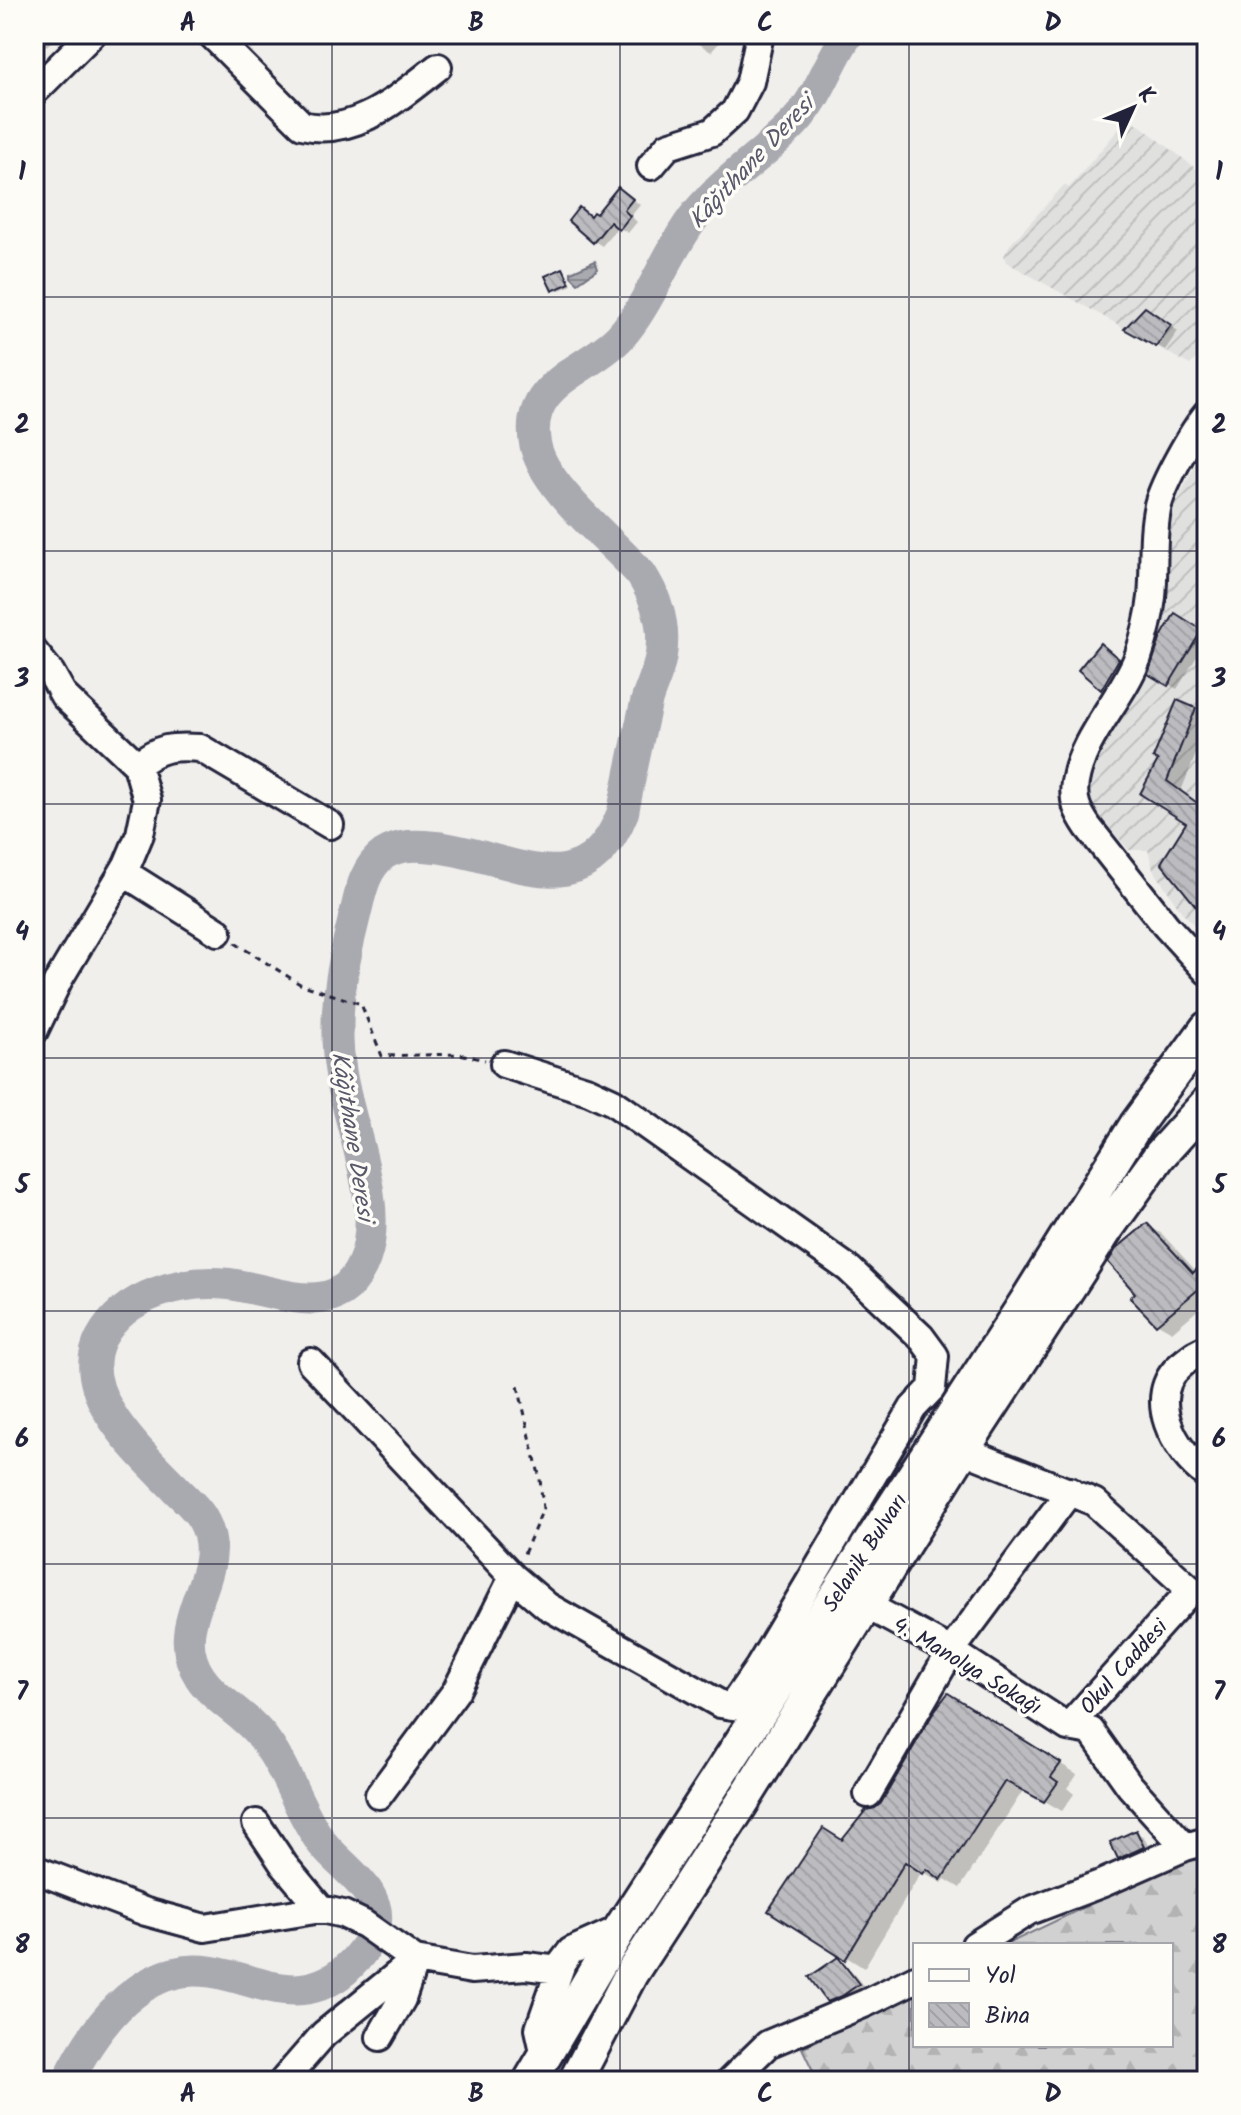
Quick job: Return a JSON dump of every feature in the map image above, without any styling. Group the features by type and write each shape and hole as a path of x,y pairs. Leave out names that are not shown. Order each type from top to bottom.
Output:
{"main road":[{"name":"Selanik Bulvarı","path":"538,2068 620,1929 736,1749 746,1709 1027,1300 1136,1125 1207,1028"},
{"name":"Selanik Bulvarı","path":"575,2081 631,1974 765,1767 963,1450 1106,1230 1160,1155 1207,1103"},
{"path":"736,1749 765,1767"}],"street":[{"path":"34,92 92,34"},
{"path":"211,34 302,125 321,129 350,124 392,104 438,67"},
{"path":"651,166 668,146 712,132 735,111 750,82 760,34"},
{"path":"1207,414 1178,461 1159,503 1153,540 1152,598 1138,656 1083,753 1074,797 1078,813 1088,827 1166,926 1207,971"},
{"path":"34,652 64,696 137,765 147,800 140,834 123,872 59,979 34,1031"},
{"path":"137,765 154,751 177,746 200,748 330,825"},
{"path":"123,872 218,932"},
{"path":"311,1362 513,1577 547,1606 720,1704 746,1709 759,1667 913,1408 932,1388 935,1356 921,1337 849,1269 613,1102 589,1091 504,1064"},
{"path":"1207,1349 1197,1352 1170,1375 1161,1405 1172,1436 1207,1475"},
{"name":"Okul Caddesi","path":"963,1450 1094,1502 1199,1580 1068,1727"},
{"path":"868,1794 951,1651 1070,1491"},
{"path":"379,1795 456,1691 513,1577"},
{"name":"4. Manolya Sokağı","path":"866,1605 951,1651 1068,1727"},
{"name":"Okul Caddesi","path":"1068,1727 1091,1731 1130,1786 1196,1844"},
{"path":"256,1823 284,1865 321,1909"},
{"path":"978,1943 1029,1911 1196,1844"},
{"path":"34,1869 146,1912 205,1928 321,1909 343,1914 364,1924 405,1954 472,1970 526,1966 559,1970"},
{"path":"538,2068 539,2029 559,1970 571,1951 620,1929"},
{"path":"380,2037 402,1999 405,1954"},
{"path":"283,2081 324,2034 405,1954"},
{"path":"451,1991 472,1970"},
{"path":"730,2081 768,2044 913,1980"}],"path":[{"path":"218,932 300,984 361,1004 382,1056 460,1054 504,1064"},
{"path":"513,1577 543,1509 540,1479 518,1386"}],"shaded area":[{"path":"1129,117 1207,177 1207,348 1190,365 1006,262 1004,256 1009,246 1064,185 1069,188"},
{"path":"595,261 598,269 578,283 571,276 571,272"},
{"path":"1207,434 1207,939 1181,911 1153,869 1148,850 1129,850 1086,801 1084,776 1162,598 1172,510 1199,458"}],"green space":[{"path":"1207,1852 1207,2081 818,2081 802,2048 913,1992 913,2047 1173,2047 1173,1943 1009,1943 1185,1859"}],"building":[{"path":"618,187 633,199 624,210 630,216 619,230 610,222 593,243 568,221 579,207 590,216 593,212 596,214"},
{"path":"563,268 570,283 552,291 545,276"},
{"path":"1145,307 1171,325 1156,347 1124,329"},
{"path":"1175,613 1202,630 1168,686 1148,674 1161,637"},
{"path":"1100,643 1119,659 1101,690 1078,670"},
{"path":"1177,700 1196,708 1167,781 1207,810 1207,920 1161,863 1186,823 1140,794 1158,760 1153,758"},
{"path":"1147,1223 1193,1273 1207,1259 1207,1282 1156,1325 1130,1298 1135,1293 1108,1262 1116,1249"},
{"path":"948,1693 1061,1763 1051,1777 1058,1782 1044,1802 1005,1781 941,1880 927,1869 923,1874 905,1862 845,1960 768,1911 823,1828 842,1840 866,1810 881,1803"},
{"path":"1136,1830 1144,1847 1118,1859 1110,1842"},
{"path":"838,1957 859,1984 827,2002 809,1977"}],"waterway":[{"name":"Kâğıthane Deresi","path":"68,2081 87,2047 111,2015 140,1989 157,1979 197,1971 219,1973 282,1989 324,1984 345,1970 363,1950 375,1927 376,1914 367,1891 313,1830 278,1760 260,1734 213,1693 200,1677 191,1656 189,1636 206,1578 210,1539 199,1514 128,1438 103,1399 96,1379 95,1358 101,1338 125,1310 140,1300 174,1287 229,1284 306,1298 324,1297 341,1291 354,1279 365,1258 371,1215 364,1167 345,1096 338,1054 339,996 358,901 367,875 377,860 396,848 422,846 463,852 516,866 565,870 587,861 606,843 623,812 646,703 661,655 662,631 653,596 641,574 579,512 540,460 534,422 539,405 561,380 607,349 631,324 697,213 804,112 848,34"}]}
